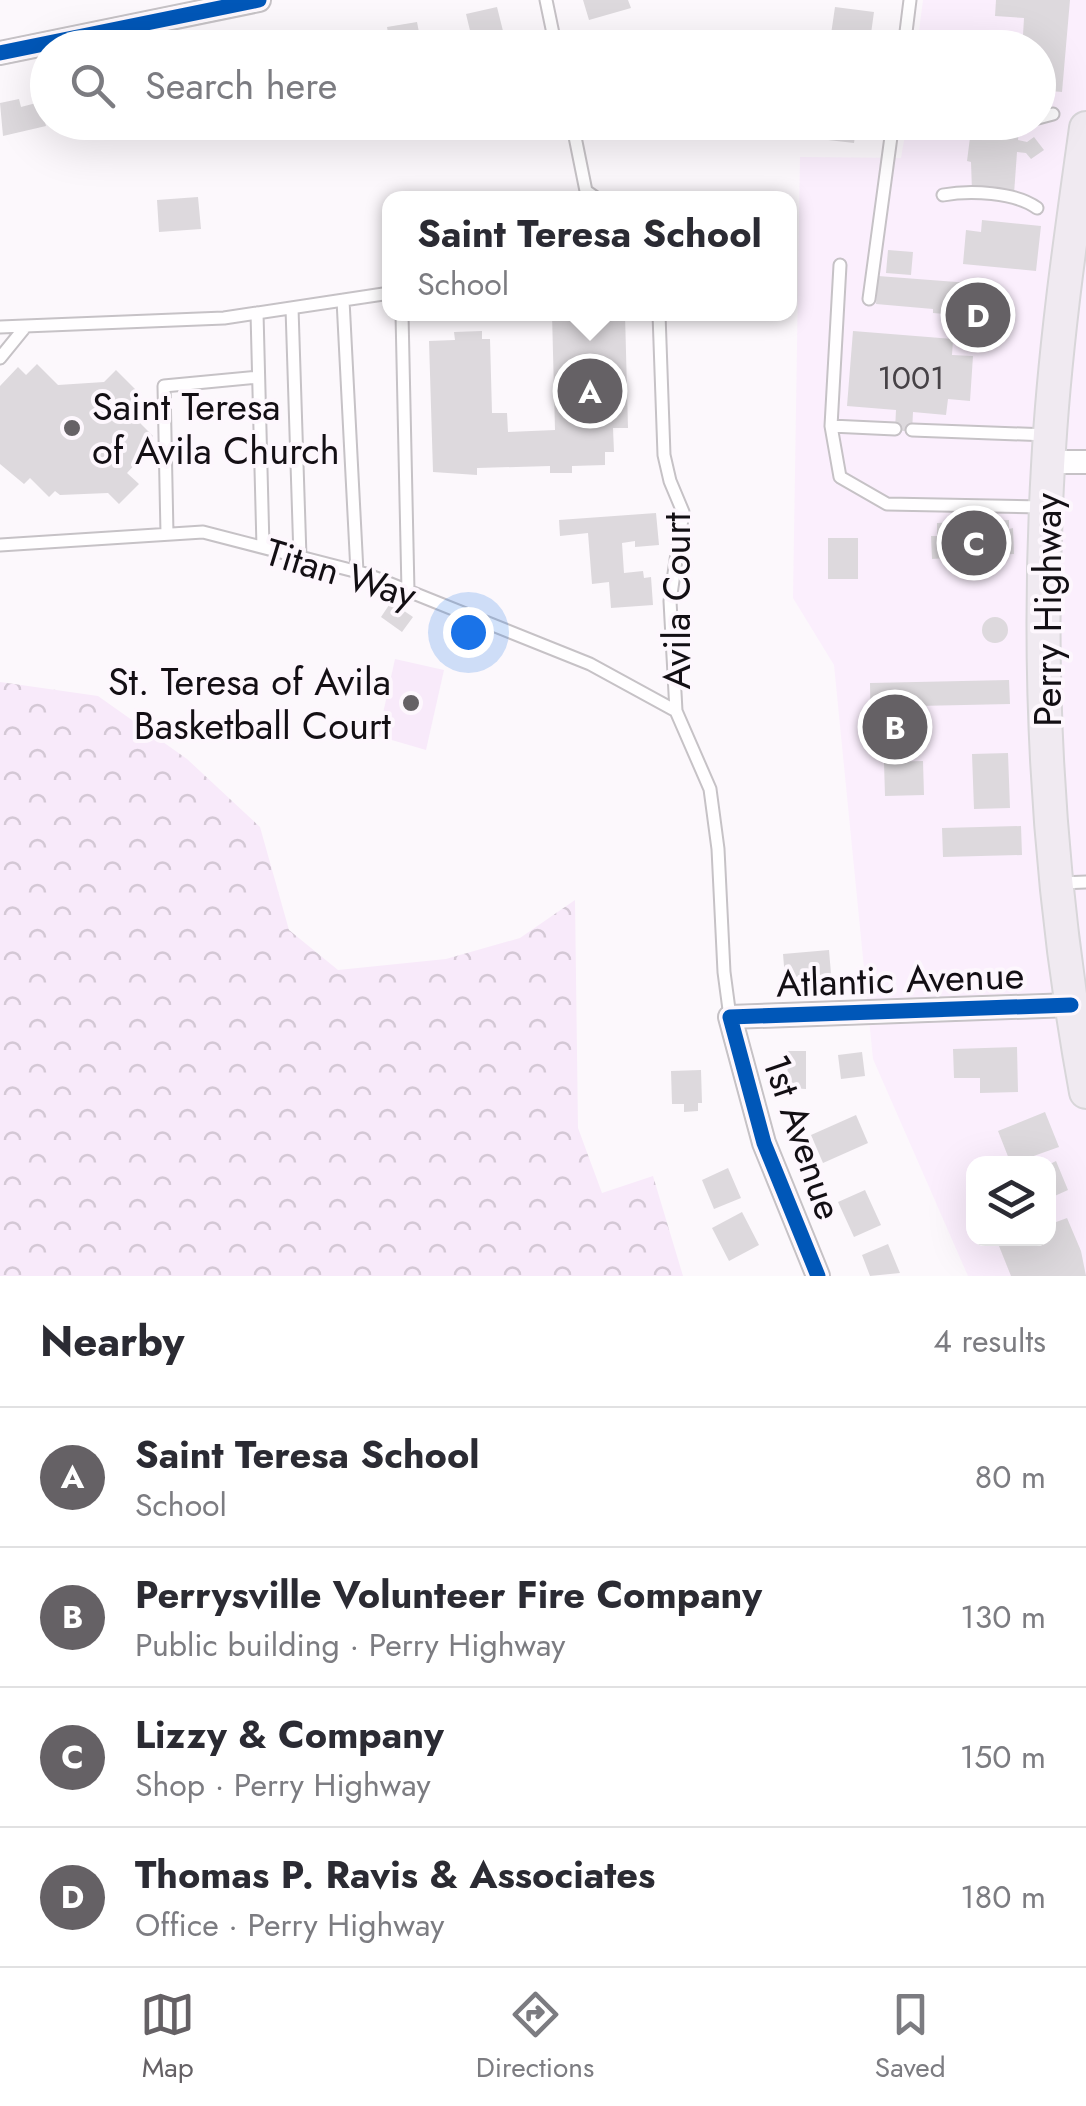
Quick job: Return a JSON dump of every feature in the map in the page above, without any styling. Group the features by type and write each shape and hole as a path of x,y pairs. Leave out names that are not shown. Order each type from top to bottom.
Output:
{"main road":[{"name":"Perry Highway","path":"1086,128 1049,449 1045,685 1071,882 1071,1005 1086,1092"}],"street":[{"path":"112,30 259,0"},
{"path":"0,53 30,47"},
{"path":"1049,449 1086,462"},
{"name":"Atlantic Avenue","path":"730,1017 1071,1005"},
{"name":"1st Avenue","path":"730,1017 764,1143 818,1276"}],"lane":[{"path":"546,0 552,30"},
{"path":"906,30 910,0"},
{"path":"576,140 587,191"},
{"path":"868,300 890,140"},
{"path":"943,195 957,192 1025,200 1037,208"},
{"path":"840,265 831,426 840,477 878,502 1046,508"},
{"path":"0,327 224,318 382,294"},
{"path":"343,300 357,572"},
{"path":"292,308 300,557"},
{"path":"257,313 263,548"},
{"path":"402,321 408,591"},
{"name":"Avila Court","path":"659,321 664,455 683,512 670,600 676,711 710,789 730,1017"},
{"path":"0,358 26,326"},
{"path":"168,534 164,386 258,377"},
{"path":"831,426 895,428"},
{"path":"912,430 1049,449"},
{"name":"Titan Way","path":"0,545 203,532 357,572 590,664"},
{"name":"Avila Court","path":"590,664 676,711"}],"shaded area":[{"path":"923,0 1086,0 1086,1276 968,1276 873,1059 834,665 793,598 800,157 901,158 904,140 1056,140 1056,30 919,30"}],"green space":[{"name":"St. Teresa of Avila Basketball Court","path":"395,659 444,670 426,750 378,736"},
{"path":"0,682 98,696 187,759 260,827 289,930 338,970 446,959 520,938 575,900 578,1128 602,1193 653,1176 683,1276 0,1276"}],"building":[{"path":"583,0 628,0 631,8 589,20"},
{"path":"996,0 1070,0 1062,92 1056,92 1056,30 1023,30 1024,18 995,16"},
{"path":"497,7 503,30 470,30 466,14"},
{"path":"835,7 874,12 872,30 832,30"},
{"path":"417,22 419,30 388,30 387,27"},
{"path":"19,99 21,107 30,105 30,130 3,136 0,103"},
{"path":"970,140 1036,140 1044,150 1031,159 1026,153 1017,152 1014,194 972,191 971,162 967,161"},
{"path":"198,197 201,229 159,232 157,200"},
{"path":"982,220 1041,226 1036,271 963,264 966,230 981,232"},
{"path":"888,250 913,252 911,275 886,273"},
{"path":"878,276 996,285 993,325 955,322 956,315 933,313 933,309 876,304"},
{"path":"552,321 625,321 628,428 613,428 614,452 605,452 605,465 572,466 572,473 550,473 550,466 477,468 477,475 433,472 429,341 455,340 454,332 482,331 482,339 490,339 492,413 507,413 508,432 555,430"},
{"path":"853,331 953,339 952,355 973,356 970,401 948,399 946,415 913,412 912,432 895,430 896,410 847,406"},
{"name":"Saint Teresa of Avila Church","path":"37,364 58,385 104,382 116,370 140,394 130,405 137,420 153,436 138,450 139,460 127,473 139,484 119,504 108,493 60,495 55,491 49,497 30,478 24,484 0,464 0,386 18,367 26,375"},
{"path":"656,513 659,545 635,547 635,541 622,543 624,573 643,571 644,578 651,577 653,605 611,608 609,582 592,584 588,533 560,536 559,520"},
{"path":"1009,520 1014,554 995,555 994,550 947,552 947,558 932,559 931,536 937,536 937,523"},
{"path":"828,538 858,538 858,579 828,579"},
{"path":"391,602 413,617 402,632 381,617"},
{"path":"995,617 1004,621 1008,630 1004,639 995,643 986,639 982,630 986,621"},
{"path":"1009,680 1010,704 918,706 920,747 871,748 870,683"},
{"path":"1008,753 1010,808 974,809 972,754"},
{"path":"923,761 924,795 885,796 884,762"},
{"path":"1021,826 1022,855 943,857 942,828"},
{"path":"829,950 831,974 785,978 783,954"},
{"path":"1017,1047 1018,1092 980,1093 980,1078 954,1078 953,1049"},
{"path":"788,1051 806,1051 806,1089 787,1088"},
{"path":"862,1052 865,1076 841,1079 838,1055"},
{"path":"701,1070 702,1103 698,1103 698,1111 684,1112 684,1104 672,1104 671,1071"},
{"path":"1045,1112 1059,1147 1034,1156 1008,1156 998,1131"},
{"path":"856,1115 868,1143 823,1163 811,1135"},
{"path":"1056,1161 1068,1190 1056,1195"},
{"path":"728,1168 741,1198 714,1209 702,1180"},
{"path":"865,1190 881,1225 854,1237 838,1202"},
{"path":"742,1212 759,1245 729,1261 712,1228"},
{"path":"1067,1218 1081,1251 1086,1276 1011,1276 999,1246 1056,1246 1056,1222"},
{"path":"888,1244 900,1273 870,1276 862,1255"}],"cycle path":[{"path":"112,30 259,0"},
{"path":"0,53 30,47"},
{"path":"818,1276 764,1143 730,1017 1071,1005"}],"place":[{"name":"Thomas P. Ravis & Associates","path":"978,315"},
{"name":"Saint Teresa School","path":"590,391"},
{"name":"Saint Teresa of Avila Church","path":"72,428"},
{"name":"Lizzy & Company","path":"974,543"},
{"name":"St. Teresa of Avila Basketball Court","path":"411,703"},
{"name":"Perrysville Volunteer Fire Company","path":"895,727"}]}
